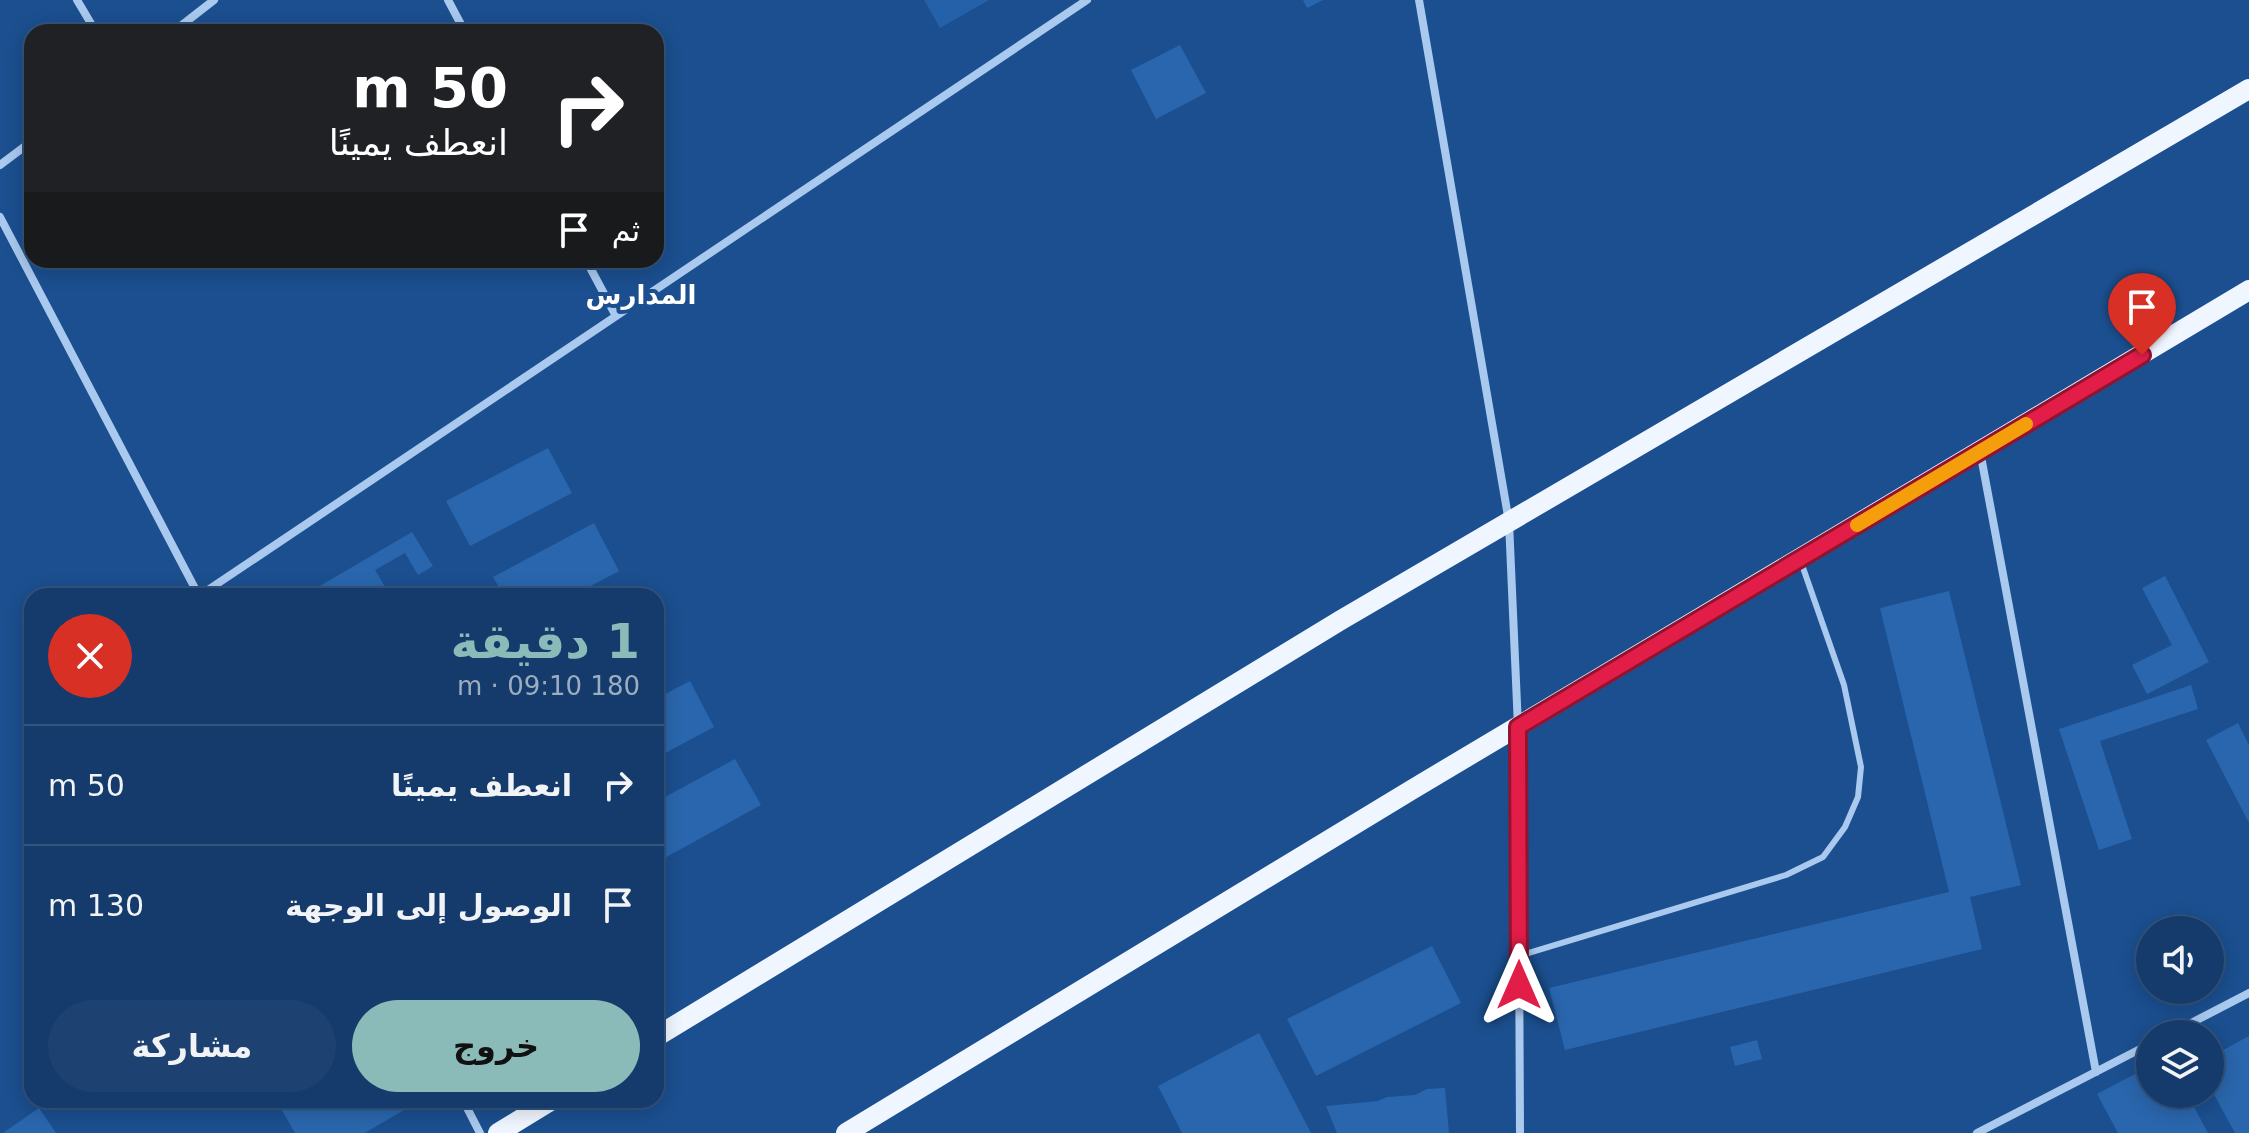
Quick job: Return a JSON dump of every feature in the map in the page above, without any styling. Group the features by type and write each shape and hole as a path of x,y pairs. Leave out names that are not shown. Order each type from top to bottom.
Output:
{"main road":[{"path":"664,1032 1328,628 2249,89"},
{"path":"846,1133 2249,290"},
{"path":"498,1133 539,1108"}],"street":[{"path":"77,0 91,24"},
{"path":"183,24 214,0"},
{"path":"448,0 461,24"},
{"path":"211,588 1087,0"},
{"path":"1419,0 1509,522 1518,727 1520,1133"},
{"path":"0,165 24,147"},
{"path":"0,217 24,263"},
{"path":"27,268 195,588"},
{"path":"590,268 616,316"},
{"path":"1980,451 2096,1072"},
{"path":"2197,1020 2249,993"},
{"path":"1977,1133 2136,1051"},
{"path":"467,1108 480,1133"}],"lane":[{"path":"1519,956 1786,875 1823,857 1845,827 1858,797 1861,767 1844,685 1799,559"}],"shaded area":[{"path":"924,0 989,0 940,28"}],"building":[{"path":"1303,0 1323,0 1307,8"},
{"path":"1180,45 1206,93 1156,119 1131,70"},
{"path":"548,448 572,493 470,546 446,501"},
{"path":"594,523 619,571 587,588 499,588 493,577"},
{"path":"412,532 433,566 418,575 405,553 375,570 386,588 318,587"},
{"path":"2165,576 2209,662 2147,694 2132,665 2172,645 2142,588"},
{"path":"1949,591 2021,885 1970,897 1982,949 1565,1050 1549,988 1949,892 1880,608"},
{"path":"690,681 714,727 664,754 664,695"},
{"path":"2191,685 2198,709 2100,741 2132,839 2099,850 2059,729"},
{"path":"2238,723 2249,745 2249,823 2206,740"},
{"path":"735,759 761,805 664,858 664,798"},
{"path":"1432,946 1461,1003 1316,1076 1287,1019"},
{"path":"1259,1033 1311,1133 1182,1133 1158,1086"},
{"path":"2249,1036 2249,1133 2235,1133 2221,1108 2224,1108 2224,1049"},
{"path":"1757,1040 1762,1059 1735,1066 1730,1047"},
{"path":"2136,1073 2136,1108 2195,1108 2208,1133 2118,1133 2097,1094"},
{"path":"1445,1088 1449,1133 1337,1133 1326,1106 1378,1101 1387,1097 1415,1095 1427,1089"},
{"path":"39,1108 56,1133 3,1133"},
{"path":"281,1108 407,1108 365,1133 295,1133"}],"slow traffic":[{"path":"1857,525 2026,424"}],"district":[{"name":"المدارس","path":"641,295"}],"route":[{"path":"1519,985 1518,727 2142,355"}]}
